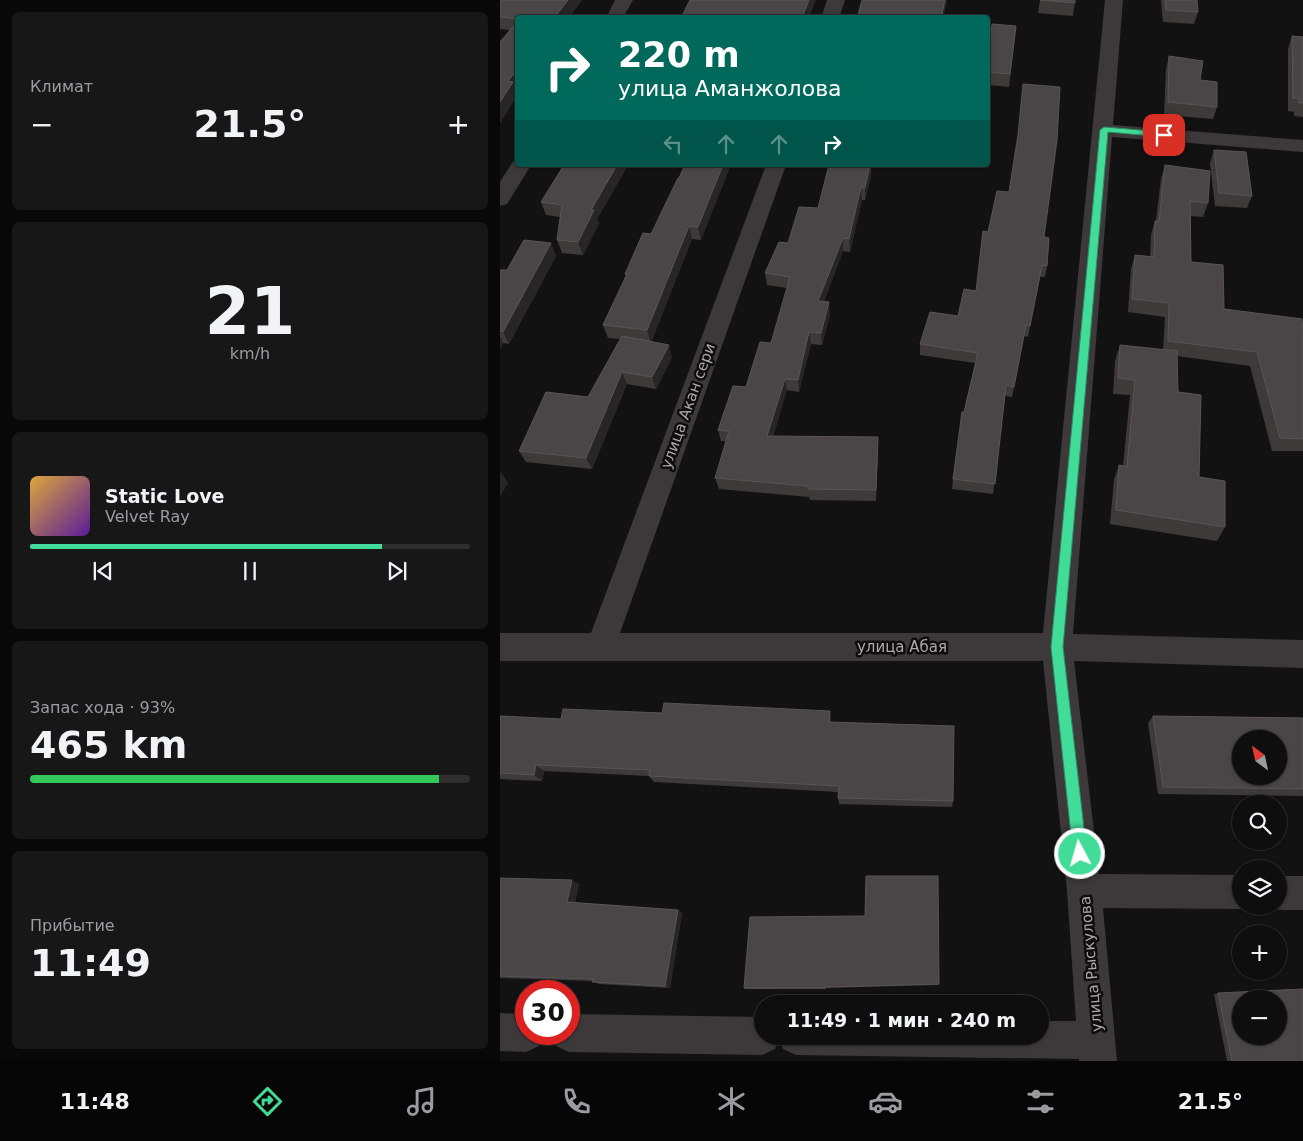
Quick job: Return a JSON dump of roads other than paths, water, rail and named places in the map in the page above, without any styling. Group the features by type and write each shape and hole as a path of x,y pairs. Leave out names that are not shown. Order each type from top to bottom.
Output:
{"street":[{"path":"616,15 624,0"},
{"path":"831,15 836,0"},
{"name":"улица Рыскулова","path":"1098,1051 1084,891 1057,647 1114,0"},
{"path":"1104,130 1303,146"},
{"path":"500,199 520,167"},
{"name":"улица Акан сери","path":"600,648 775,167"},
{"name":"улица Абая","path":"500,647 1057,647 1303,654"},
{"path":"1084,891 1232,892"},
{"path":"1287,893 1303,893"},
{"path":"500,1032 515,1033"},
{"path":"580,1033 754,1036"},
{"path":"977,1045 1098,1051"}]}
